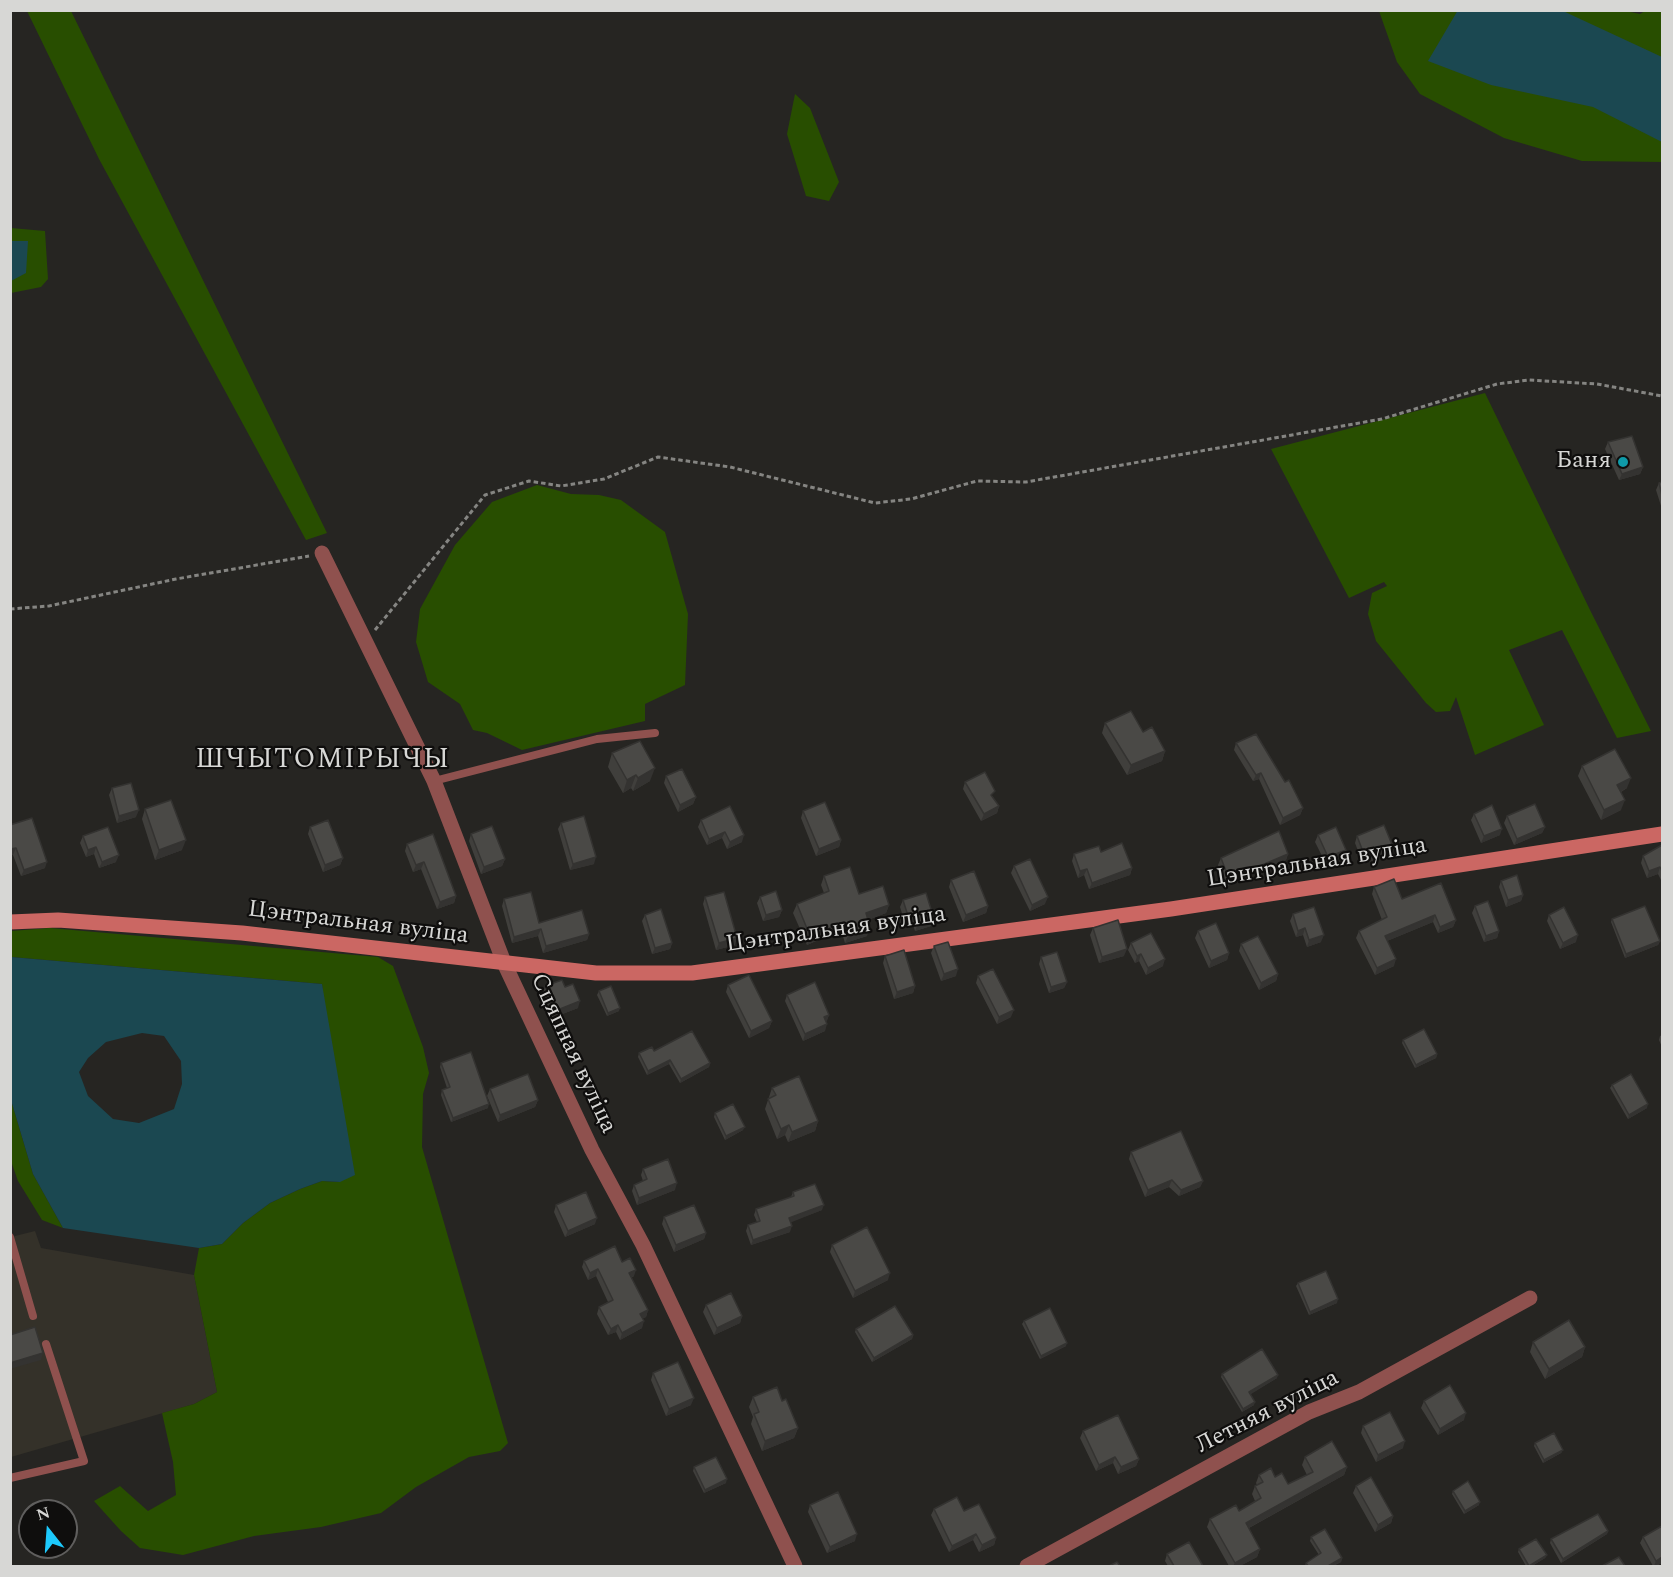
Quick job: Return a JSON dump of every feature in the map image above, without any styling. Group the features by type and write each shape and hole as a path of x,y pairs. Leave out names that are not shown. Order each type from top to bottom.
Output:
{"street":[{"name":"Сцяпная вуліца","path":"322,553 364,643 434,782 505,965 592,1149 648,1256 795,1566"},
{"name":"Цэнтральная вуліца","path":"10,922 58,920 242,933 399,949 505,965 596,973 692,973 1172,909 1662,834"},
{"name":"Летняя вуліца","path":"1027,1566 1309,1412 1359,1392 1530,1298"}],"lane":[{"path":"434,782 597,739 655,734"},
{"path":"10,1237 33,1316"},
{"path":"10,1478 84,1461 46,1344"}],"path":[{"path":"364,643 485,495 529,481 561,486 604,479 658,457 730,467 875,502 911,499 977,482 1026,482 1382,418 1497,384 1529,380 1598,384 1662,396"},
{"path":"10,609 50,606 322,553"}],"shaded area":[{"path":"35,1231 41,1248 194,1275 217,1392 194,1404 11,1457 11,1237"}],"green space":[{"path":"1621,10 1640,14 1645,11 1662,11 1662,162 1582,161 1504,138 1420,94 1397,62 1379,11"},
{"path":"27,11 71,11 327,533 306,540 99,159"},
{"path":"795,94 810,108 839,182 829,201 806,196 787,134"},
{"path":"11,228 45,231 48,279 41,287 11,293"},
{"path":"1485,393 1651,731 1617,738 1562,630 1509,650 1544,725 1475,755 1456,697 1450,711 1436,712 1426,703 1376,641 1368,614 1372,593 1387,586 1384,582 1349,598 1271,449"},
{"path":"537,485 571,494 599,495 621,500 665,532 688,614 685,685 645,704 645,721 522,750 487,733 473,730 460,704 428,682 416,642 420,609 455,545 492,502"},
{"path":"50,928 378,957 393,966 423,1047 429,1073 423,1094 422,1147 508,1443 500,1451 469,1457 416,1487 381,1513 321,1527 254,1536 183,1555 140,1548 94,1501 120,1486 148,1511 176,1495 173,1462 162,1413 194,1404 217,1392 194,1275 199,1248 222,1244 243,1223 270,1203 322,1181 340,1182 322,984 11,957 11,931"},
{"path":"11,1100 33,1174 63,1228 42,1220 18,1181 11,1161"}],"water":[{"path":"1458,10 1563,11 1662,57 1662,142 1593,107 1491,85 1428,61"},
{"path":"11,241 28,241 26,273 11,281"},
{"path":"11,957 322,984 355,1175 340,1182 322,1181 270,1203 243,1223 222,1244 199,1248 63,1228 33,1174 11,1100","holes":["142,1033 164,1036 181,1061 182,1084 174,1109 139,1123 113,1119 88,1096 79,1072 88,1058 106,1042"]}],"building":[{"name":"Баня","path":"1632,436 1643,467 1622,474 1608,442"},
{"path":"1131,711 1143,732 1152,727 1165,751 1131,765 1105,723"},
{"path":"1256,734 1285,782 1289,780 1303,808 1283,818 1261,773 1256,775 1236,743"},
{"path":"640,741 655,768 638,778 636,775 627,780 612,753"},
{"path":"1615,749 1631,778 1617,785 1625,800 1604,810 1582,766"},
{"path":"682,769 696,797 680,805 666,776"},
{"path":"985,772 995,791 991,795 999,806 984,814 965,782"},
{"path":"131,783 139,810 119,816 112,788"},
{"path":"171,800 186,840 159,850 145,809"},
{"path":"825,802 841,840 819,849 803,811"},
{"path":"1535,804 1545,827 1517,839 1507,816"},
{"path":"1492,805 1502,829 1484,836 1474,814"},
{"path":"730,806 744,835 730,842 725,832 709,839 701,820"},
{"path":"584,816 596,857 573,864 561,823"},
{"path":"32,818 47,862 24,870 16,848 10,849 10,825"},
{"path":"328,820 343,858 325,865 310,827"},
{"path":"1384,825 1393,847 1365,857 1357,836"},
{"path":"492,826 505,859 484,867 471,834"},
{"path":"108,827 119,855 102,862 96,847 88,850 83,836"},
{"path":"1336,827 1346,850 1328,857 1318,835"},
{"path":"1279,831 1288,854 1229,879 1221,858"},
{"path":"433,834 456,896 440,902 424,862 416,865 407,844"},
{"path":"1122,843 1132,868 1092,883 1087,869 1080,871 1074,854 1099,846 1101,852"},
{"path":"1662,845 1662,871 1660,867 1649,871 1643,856"},
{"path":"1030,859 1048,897 1032,905 1014,866"},
{"path":"850,867 859,894 883,886 889,905 866,913 870,927 849,934 844,922 810,936 797,904 829,891 824,876"},
{"path":"974,871 988,906 966,915 951,880"},
{"path":"1517,875 1523,895 1508,900 1501,881"},
{"path":"1394,879 1402,899 1441,883 1456,920 1440,927 1435,915 1385,936 1396,959 1377,968 1359,931 1387,917 1374,887"},
{"path":"776,891 782,910 766,915 760,897"},
{"path":"531,892 539,923 582,910 589,934 546,946 541,929 514,937 504,899"},
{"path":"724,892 737,938 719,943 705,897"},
{"path":"926,893 934,919 918,924 915,914 908,916 903,900"},
{"path":"1488,901 1499,931 1486,936 1475,906"},
{"path":"1645,906 1660,941 1626,954 1612,919"},
{"path":"1314,907 1324,935 1309,940 1305,928 1298,931 1293,914"},
{"path":"1564,907 1578,935 1563,943 1549,915"},
{"path":"661,909 672,943 655,948 645,915"},
{"path":"1118,920 1127,949 1102,957 1093,928"},
{"path":"1216,923 1229,953 1211,961 1198,931"},
{"path":"1151,933 1165,959 1148,968 1141,954 1137,956 1131,943"},
{"path":"1258,936 1278,974 1261,983 1241,944"},
{"path":"948,942 958,969 944,974 934,946"},
{"path":"904,950 915,986 897,992 885,956"},
{"path":"1057,952 1067,982 1051,987 1041,957"},
{"path":"993,969 1014,1010 999,1017 978,976"},
{"path":"749,975 772,1021 751,1031 728,985"},
{"path":"562,980 565,987 573,984 580,1001 555,1011 545,986"},
{"path":"815,982 829,1015 824,1017 827,1024 805,1034 787,995"},
{"path":"611,986 620,1008 608,1013 599,991"},
{"path":"1424,1029 1437,1054 1416,1065 1403,1040"},
{"path":"692,1031 710,1063 681,1079 670,1060 648,1071 639,1053 652,1047 654,1051"},
{"path":"471,1052 489,1104 453,1118 442,1090 450,1087 441,1063"},
{"path":"528,1074 538,1100 500,1115 490,1089"},
{"path":"1631,1074 1648,1104 1629,1115 1612,1085"},
{"path":"799,1076 818,1121 792,1132 789,1125 781,1129 768,1099 776,1095 772,1088"},
{"path":"733,1104 745,1127 726,1136 715,1113"},
{"path":"1181,1131 1203,1181 1181,1190 1172,1180 1148,1190 1131,1152"},
{"path":"668,1159 677,1183 639,1198 634,1185 647,1179 643,1169"},
{"path":"815,1184 824,1205 789,1218 792,1226 753,1240 748,1225 760,1221 756,1209 794,1196 793,1192"},
{"path":"586,1192 597,1218 568,1231 556,1205"},
{"path":"694,1205 706,1233 676,1245 664,1217"},
{"path":"867,1227 890,1273 855,1291 832,1245"},
{"path":"615,1246 622,1262 630,1258 636,1270 629,1273 648,1310 640,1314 644,1321 622,1333 618,1325 611,1329 599,1307 613,1300 598,1269 590,1273 584,1261"},
{"path":"1326,1271 1338,1299 1310,1312 1298,1283"},
{"path":"731,1293 742,1316 717,1328 706,1305"},
{"path":"895,1306 913,1335 874,1358 856,1329"},
{"path":"1050,1308 1067,1343 1041,1356 1024,1321"},
{"path":"1569,1320 1585,1347 1549,1369 1533,1342"},
{"path":"35,1327 43,1353 10,1363 10,1335"},
{"path":"1262,1349 1278,1375 1249,1392 1255,1402 1243,1409 1222,1374"},
{"path":"678,1362 694,1398 669,1409 653,1373"},
{"path":"1450,1385 1466,1413 1440,1429 1424,1401"},
{"path":"777,1387 782,1401 786,1399 798,1428 765,1441 754,1414 759,1412 753,1397"},
{"path":"1390,1412 1405,1441 1378,1455 1363,1426"},
{"path":"1118,1415 1139,1459 1121,1467 1115,1457 1099,1465 1083,1431"},
{"path":"1554,1433 1563,1450 1544,1460 1535,1443"},
{"path":"1332,1441 1347,1467 1246,1523 1260,1549 1235,1563 1210,1519 1236,1505 1239,1511 1261,1498 1255,1486 1263,1482 1259,1475 1271,1468 1275,1477 1282,1473 1288,1484 1313,1472 1305,1457"},
{"path":"716,1457 727,1479 705,1490 694,1467"},
{"path":"1371,1477 1393,1516 1378,1525 1356,1486"},
{"path":"1468,1481 1480,1502 1465,1511 1453,1491"},
{"path":"838,1492 857,1534 830,1547 810,1505"},
{"path":"957,1497 964,1511 979,1504 996,1538 982,1545 976,1534 952,1546 934,1509"},
{"path":"1598,1514 1608,1531 1563,1559 1551,1539"},
{"path":"1662,1526 1662,1557 1656,1561 1643,1537"},
{"path":"1325,1529 1342,1558 1328,1566 1308,1566 1306,1563 1321,1553 1311,1537"},
{"path":"1536,1539 1547,1555 1529,1566 1519,1549"},
{"path":"1189,1542 1203,1566 1174,1566 1167,1554"},
{"path":"1619,1557 1625,1566 1602,1566"}],"place":[{"name":"Баня","path":"1623,462"}],"district":[{"name":"ШЧЫТОМІРЫЧЫ","path":"323,762"}]}
